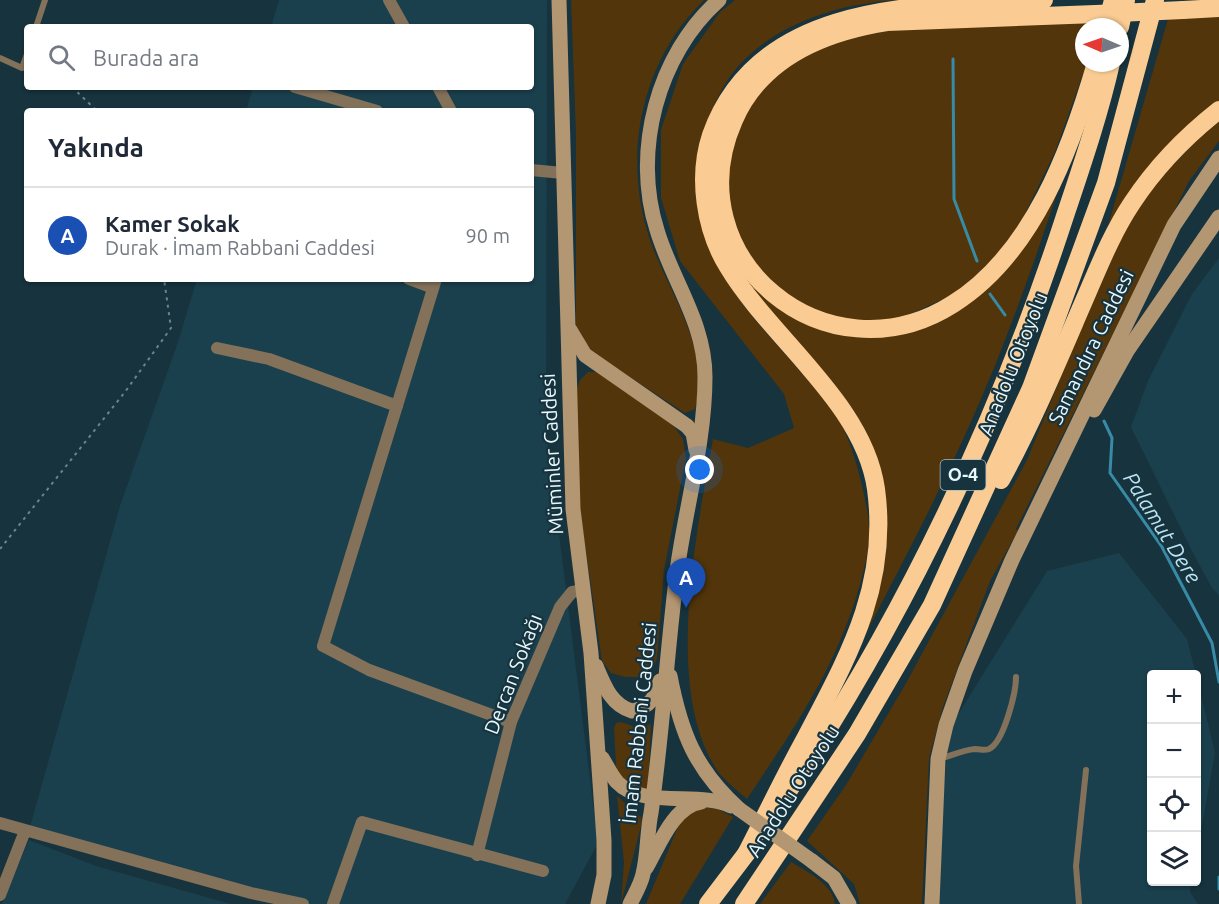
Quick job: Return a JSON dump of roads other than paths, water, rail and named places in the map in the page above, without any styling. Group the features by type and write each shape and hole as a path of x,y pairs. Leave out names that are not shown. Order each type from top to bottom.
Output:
{"highway":[{"path":"746,854 853,646 877,562 878,524 876,486 866,455 852,426 821,384 762,317 727,266 715,241 704,185 709,139 718,115 743,73 786,39 808,28 873,9 1044,0"},
{"path":"1102,18 1113,0"},
{"path":"1122,18 1126,0"},
{"name":"Anadolu Otoyolu","path":"744,904 857,734 932,605 1031,388 1106,183 1155,0"},
{"path":"1117,18 1219,8"},
{"path":"1075,20 887,22 858,27 796,51 769,69 752,89 739,108 727,136 719,187 721,205 733,242 763,286 799,313 815,319 848,329 866,330 908,324 932,316 954,304 986,278 1013,248 1038,210 1062,159 1093,72"},
{"name":"Anadolu Otoyolu","path":"708,904 746,854 867,666 944,522 1043,283 1109,72"},
{"path":"932,605 1027,432 1108,244 1132,202 1163,163 1196,129 1219,110"}],"main road":[{"name":"Müminler Caddesi","path":"559,0 573,508 591,653 604,840 604,875 598,904"},
{"name":"İmam Rabbani Caddesi","path":"630,904 644,874 678,564 705,396 705,366 700,334 656,230 650,199 649,165 656,103 668,71 697,22 719,0"},
{"name":"Samandıra Caddesi","path":"1012,560 1174,225 1219,158"},
{"path":"932,904 938,759 946,725 965,670 1012,560 1127,351 1219,217"},
{"path":"569,324 578,347 596,364 693,433 696,461"},
{"path":"569,386 572,372 577,365 596,364"},
{"path":"677,420 695,418 700,412 705,396"},
{"path":"591,653 607,691 622,708 632,711 648,705 654,698 667,661"},
{"path":"667,661 672,687 697,762 713,786 739,809 834,878 849,904"},
{"path":"599,753 619,784 653,796 713,800 739,809"},
{"path":"644,874 682,810 693,803 713,800"}],"street":[{"path":"389,0 402,24"},
{"path":"305,90 367,108"},
{"path":"440,90 449,108"},
{"path":"534,170 563,173"},
{"path":"435,284 323,646 369,670 511,722"},
{"path":"217,348 269,359 397,406"},
{"name":"Dercan Sokağı","path":"477,855 511,722 560,607 572,592 584,590"},
{"path":"333,904 362,822 477,855 543,871"},
{"path":"0,823 251,893 303,904"},
{"path":"0,896 25,831"}],"lane":[{"path":"37,24 45,0"},
{"path":"0,58 22,68 24,62"},
{"path":"938,759 974,749 986,750 993,746 1001,735 1016,692 1016,677"},
{"path":"1079,904 1076,866 1086,770"}],"waterway":[{"name":"Palamut Dere","path":"953,59 954,199 977,261"},
{"name":"Palamut Dere","path":"990,294 1005,315"},
{"name":"Palamut Dere","path":"1104,421 1112,438 1110,473 1162,547 1212,643 1219,682"},
{"name":"Palamut Dere","path":"1219,877 1219,889"}],"place":[{"name":"Kamer Sokak","path":"686,608"}]}
